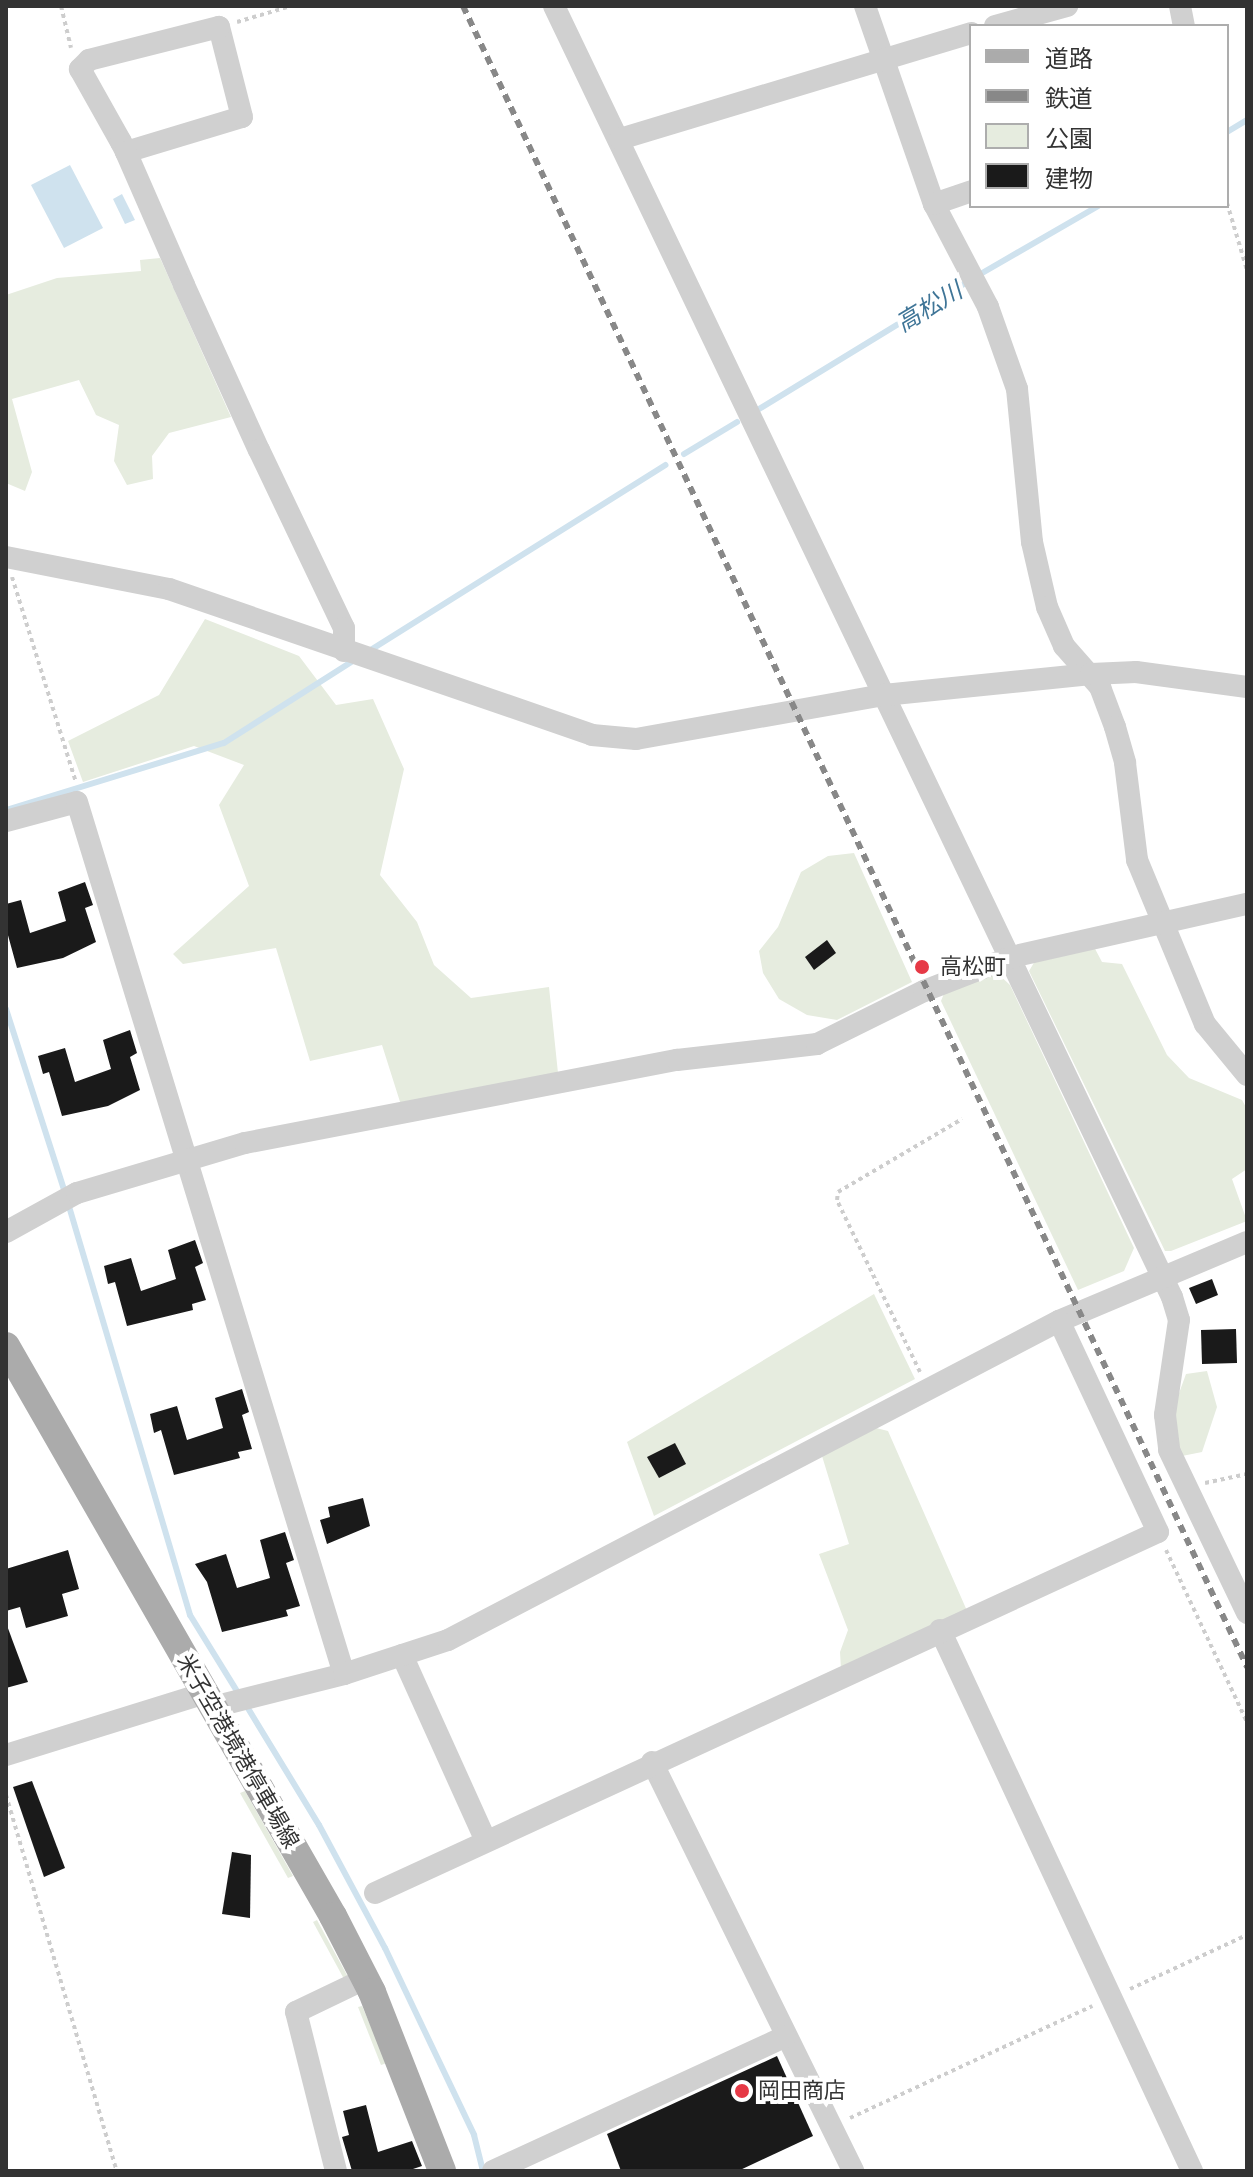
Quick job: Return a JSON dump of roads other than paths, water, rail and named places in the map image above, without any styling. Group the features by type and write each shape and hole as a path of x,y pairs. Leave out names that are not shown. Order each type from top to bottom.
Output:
{"main road":[{"name":"米子空港境港停車場線","path":"6,1346 365,1979 442,2171"}],"street":[{"path":"554,6 1163,1276 1179,1320 1166,1427 1169,1450 1247,1613"},
{"path":"865,6 886,57 934,204 974,280 1017,389 1032,542 1047,607 1064,646 1091,674 1119,739 1137,860 1205,1024 1247,1075"},
{"path":"1020,23 1067,6"},
{"path":"126,152 242,117 219,27 89,60 80,69 126,152 344,628 344,651"},
{"path":"620,139 969,34"},
{"path":"934,204 969,192"},
{"path":"8,566 169,589 592,735 636,739 710,723 884,695 1091,674 1136,672 1247,687"},
{"path":"6,821 77,802 344,1674"},
{"path":"6,1232 77,1193 332,1125 677,1060 817,1044 924,991 1011,957 1247,904"},
{"path":"6,1755 209,1700 344,1674 402,1655 502,1614 1059,1321 1247,1242"},
{"path":"375,1893 652,1762 1158,1532 1059,1321"},
{"path":"940,1630 1192,2171"},
{"path":"402,1655 486,1841"},
{"path":"652,1762 853,2171"},
{"path":"336,2171 296,2012 365,1979"},
{"path":"493,2171 785,2037"}],"water":[{"path":"70,165 103,228 64,248 31,185"},
{"path":"122,194 135,220 125,224 113,199"}],"waterway":[{"name":"高松川","path":"1229,131 1247,120"},
{"name":"高松川","path":"977,276 1095,208"},
{"name":"高松川","path":"759,409 967,282"},
{"path":"684,454 737,422"},
{"path":"369,651 666,465"},
{"path":"6,810 224,743 356,659"},
{"path":"6,1009 65,1193"},
{"path":"68,1203 190,1615 240,1696"},
{"path":"246,1705 319,1825 385,1948 474,2135 483,2171"}],"railway":[{"path":"463,6 1247,1667"}],"place":[{"name":"高松町","path":"922,967"},
{"name":"岡田商店","path":"742,2091"}]}
